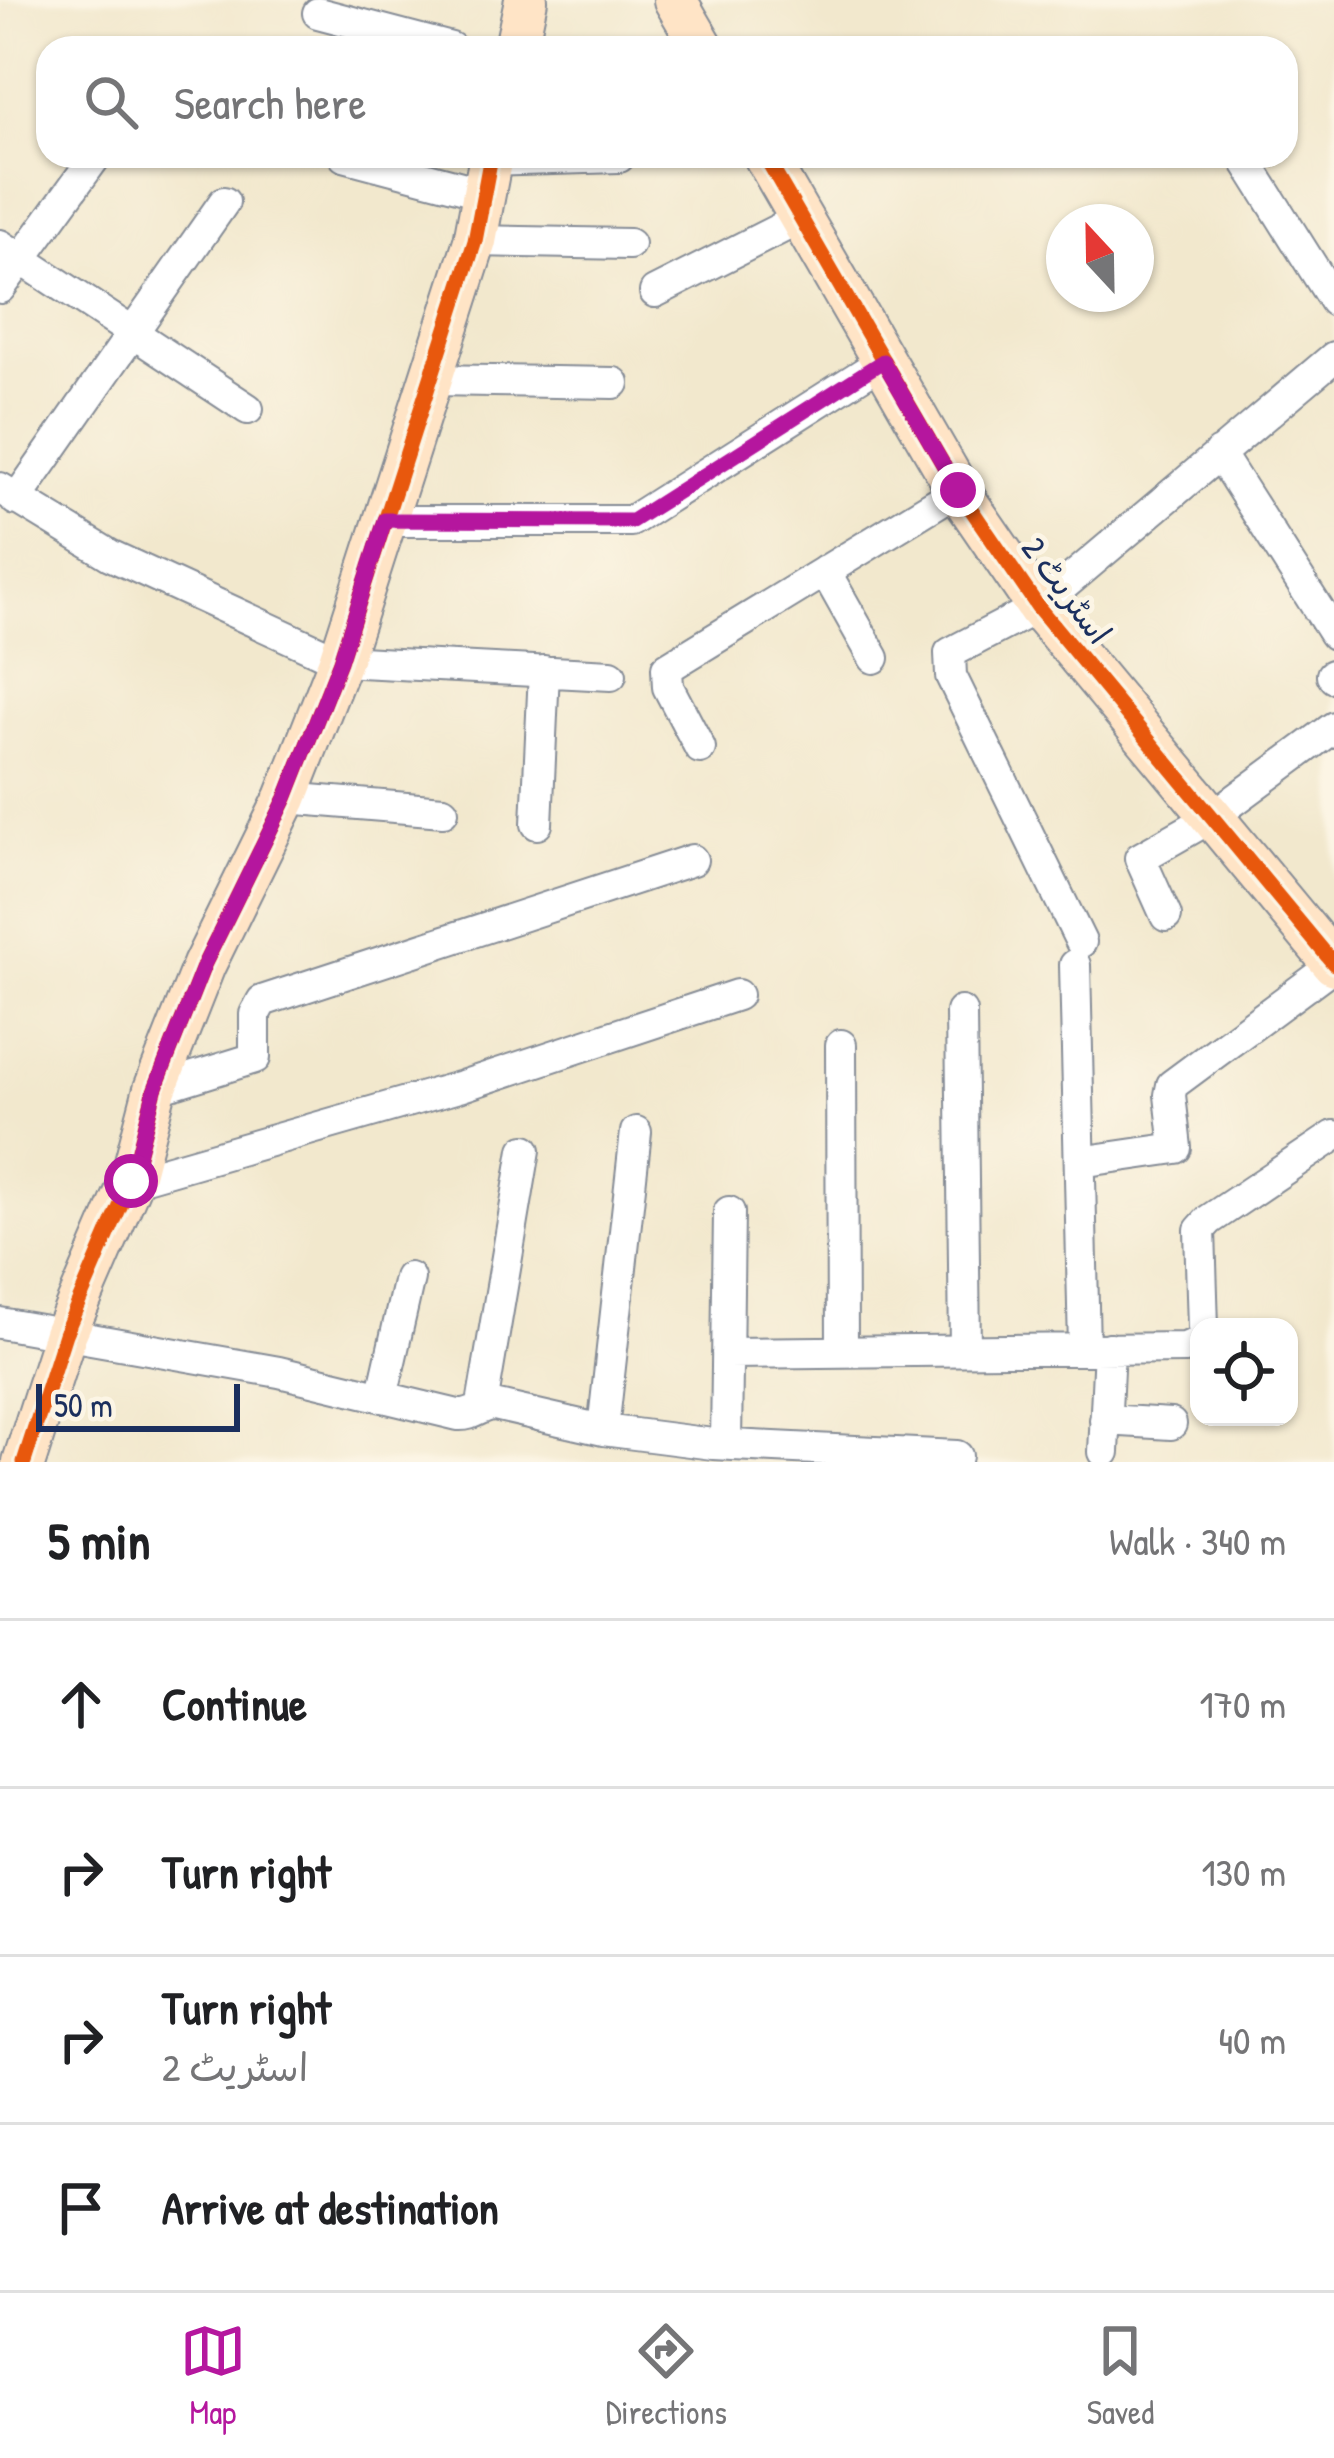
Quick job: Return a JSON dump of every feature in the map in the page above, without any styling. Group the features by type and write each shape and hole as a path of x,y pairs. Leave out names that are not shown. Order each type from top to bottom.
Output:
{"street":[{"path":"518,36 526,0"},
{"path":"675,0 696,36"},
{"path":"318,13 405,36"},
{"path":"0,288 11,251 85,168"},
{"name":"اسٹریٹ 2","path":"772,168 958,490 1038,607 1334,965"},
{"path":"1251,168 1334,301"},
{"path":"24,1462 65,1334 131,1181 155,1089 204,965 286,798 340,661 475,241 489,170"},
{"path":"224,202 131,334 8,494 110,555 340,661 611,675"},
{"path":"655,292 801,218"},
{"path":"475,241 629,244"},
{"path":"11,251 248,409"},
{"path":"1104,1452 1105,1420 1080,1162 1078,954 948,665 950,653 1038,607 1334,357"},
{"path":"385,520 632,521 883,361"},
{"path":"431,380 614,383"},
{"path":"1219,453 1334,634"},
{"path":"700,748 668,687 668,668 958,490"},
{"path":"825,571 874,658"},
{"path":"537,824 544,671"},
{"path":"1166,916 1140,858 1212,817 1334,727"},
{"path":"286,798 443,811"},
{"path":"155,1089 255,1058 255,1014 262,1001 692,860"},
{"path":"1080,1162 1176,1148 1172,1085 1334,965"},
{"path":"131,1181 462,1086 737,995"},
{"path":"961,1012 965,1349"},
{"path":"841,1046 842,1351"},
{"path":"603,1430 636,1132"},
{"path":"1203,1318 1200,1230 1334,1136"},
{"path":"0,1323 279,1372 458,1415 475,1413 482,1406 525,1150"},
{"path":"717,1450 727,1353 729,1212"},
{"path":"382,1397 409,1278"},
{"path":"727,1353 1190,1346"},
{"path":"482,1406 717,1450 948,1458"},
{"path":"1105,1420 1171,1424"}],"cycle path":[{"path":"24,1462 65,1334 131,1181 155,1089 204,965 286,798 340,661 475,241 489,168"},
{"path":"772,168 958,490 1038,607 1334,964"}],"route":[{"path":"131,1181 155,1089 204,965 286,798 340,661 385,520 632,521 883,361 958,490"}]}
